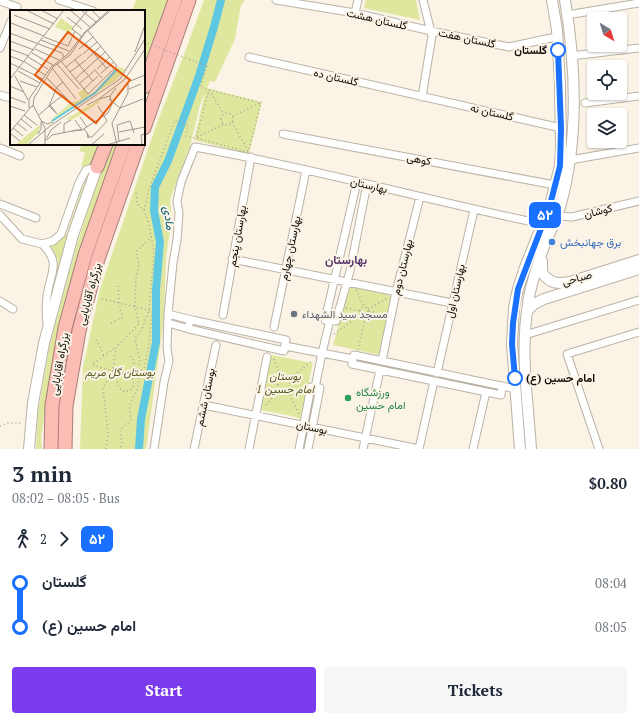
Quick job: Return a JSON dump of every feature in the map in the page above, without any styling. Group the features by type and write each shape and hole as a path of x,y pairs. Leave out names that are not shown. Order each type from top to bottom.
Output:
{"highway":[{"path":"145,84 175,0"},
{"path":"145,125 189,0"},
{"path":"178,31 193,0"},
{"path":"145,70 158,48"},
{"path":"98,167 106,145"},
{"name":"بزرگراه اقابابایی","path":"51,449 52,405 65,328 85,255 124,145"},
{"name":"بزرگراه آقابابایی","path":"65,449 66,406 79,331 98,259 138,145"}],"main road":[{"path":"520,449 512,344 514,307 524,270 550,205 560,166 561,131 557,36 552,0"},
{"path":"531,449 526,378 525,335 527,311 530,291 543,249 557,216 570,160 573,135 571,56 565,0"},
{"path":"561,131 573,135"},
{"path":"29,449 37,376 48,329 73,235 98,167"},
{"name":"صباحی","path":"543,249 542,273 548,280 559,284 639,269"},
{"name":"صباحی","path":"527,311 534,304 544,299 639,260"}],"street":[{"path":"59,0 90,10"},
{"name":"گلستان هشت","path":"276,0 355,13 431,31"},
{"path":"355,13 358,0"},
{"path":"422,97 432,36 423,0"},
{"path":"0,1 17,6"},
{"path":"567,15 639,3"},
{"path":"0,48 8,37 10,26"},
{"name":"گلستان هفت","path":"431,31 509,47 551,38"},
{"path":"571,56 639,48"},
{"name":"گلستان ده","path":"249,57 422,97"},
{"path":"0,95 10,98"},
{"path":"585,103 639,96"},
{"name":"گلستان نه","path":"422,97 561,131"},
{"name":"کوهی","path":"283,134 555,185"},
{"name":"بهارستان","path":"168,314 177,240 179,213 178,201 181,182 195,147 250,154 306,170 474,210 542,224"},
{"path":"0,148 20,156"},
{"path":"570,160 639,148"},
{"name":"بهارستان پنجم","path":"223,315 250,154"},
{"path":"42,244 53,241 61,234 79,183 86,170 98,167"},
{"name":"بهارستان چهارم","path":"274,327 306,170"},
{"path":"357,182 325,320 336,321 340,306 350,282 367,184"},
{"name":"بهارستان دوم","path":"382,361 395,293 420,197"},
{"name":"کوشان","path":"557,216 572,217 639,201"},
{"path":"0,204 36,218"},
{"name":"بهارستان اول","path":"437,373 474,210"},
{"path":"0,215 22,239 42,244 49,250 54,260 47,294 46,313 48,329"},
{"path":"232,259 350,282 395,293 452,303"},
{"path":"0,300 13,309"},
{"path":"525,335 639,300"},
{"path":"154,449 164,382 169,361 167,348 168,314 286,340 284,351 168,323"},
{"path":"189,329 189,324 192,320"},
{"path":"316,388 330,320"},
{"path":"599,449 567,354 639,332"},
{"name":"بوستان ششم","path":"194,449 216,345"},
{"path":"285,346 322,353 382,361 516,389"},
{"path":"249,449 267,357"},
{"path":"355,357 352,364 501,395 502,386"},
{"path":"363,449 364,438 380,370"},
{"path":"419,449 434,381"},
{"path":"299,449 311,387 320,388 308,449"},
{"path":"473,449 486,392"},
{"name":"بوستان","path":"204,405 419,449"}],"path":[{"path":"145,42 207,66 200,87 261,103"},
{"path":"209,90 224,114"},
{"path":"196,138 209,90"},
{"path":"233,116 261,103"},
{"path":"250,154 261,103"},
{"path":"224,114 230,113 233,116"},
{"path":"224,114 221,119 224,124"},
{"path":"233,116 232,122 250,154"},
{"path":"120,449 122,443 120,430 131,420 129,405 137,393 139,383 137,371 140,360 135,339 142,329 149,310 154,251 152,236 144,210 149,189 175,120 188,125 186,136 250,154"},
{"path":"196,138 224,124 227,125 232,122"},
{"path":"136,193 137,204 144,210"},
{"path":"122,373 120,369 113,370 92,365 116,347 139,324 135,307 136,277 139,265 136,252 152,236"},
{"path":"350,282 364,306 368,310 390,317"},
{"path":"111,323 123,317 119,303 118,284"},
{"path":"355,357 368,310 395,293"},
{"path":"102,299 152,311 149,345 144,369 137,371"},
{"path":"340,306 360,310"},
{"path":"360,310 364,306"},
{"path":"360,310 362,314"},
{"path":"325,340 362,314 366,314"},
{"path":"96,340 104,357"},
{"path":"106,449 108,432 103,388 113,370 116,347"},
{"path":"269,347 282,379"},
{"path":"282,379 288,380 322,353"},
{"path":"130,356 134,361 132,373 134,386 131,390 125,392 117,383 117,378 122,373 132,373"},
{"path":"279,390 278,384 282,379"},
{"path":"288,380 291,385 288,391"},
{"path":"256,415 279,390"},
{"path":"279,390 283,392 288,391"},
{"path":"288,391 304,425"},
{"path":"0,426 8,423 31,422"}],"green space":[{"path":"136,0 172,0 151,55 145,65 145,10 132,10"},
{"name":"بوستان گل مریم","path":"204,0 245,0 241,5 235,39 215,82 210,81 207,88 262,102 249,154 194,140 205,93 200,105 190,147 170,199 172,218 166,257 164,318 146,449 80,449 83,367 100,289 157,123"},
{"path":"366,0 416,0 420,20 364,8"},
{"path":"82,145 104,145 95,164 81,167 85,153 79,151"},
{"path":"113,145 119,145 80,254 59,322 41,438 42,449 36,449 38,412 50,344 77,244 99,177"},
{"path":"90,172 49,305 58,260 49,245 59,241 67,233 82,189"},
{"path":"350,285 391,296 380,355 333,345"},
{"name":"بوستان امام حسین 1","path":"266,354 313,363 301,419 256,409"}],"waterway":[{"name":"مادی","path":"139,449 141,419 156,342 156,290 160,242 154,211 155,187 168,161 199,76 221,0"}],"bus line":[{"name":"۵۲","path":"515,378 512,344 514,307 524,270 550,205 560,166 561,128 558,50"}],"place":[{"name":"گلستان","path":"558,50"},
{"name":"برق جهانبخش","path":"552,242"},
{"name":"مسجد سید الشهداء","path":"294,314"},
{"name":"امام حسین (ع)","path":"515,378"},
{"name":"ورزشگاه امام حسین","path":"348,398"}],"district":[{"name":"بهارستان","path":"346,260"}]}
